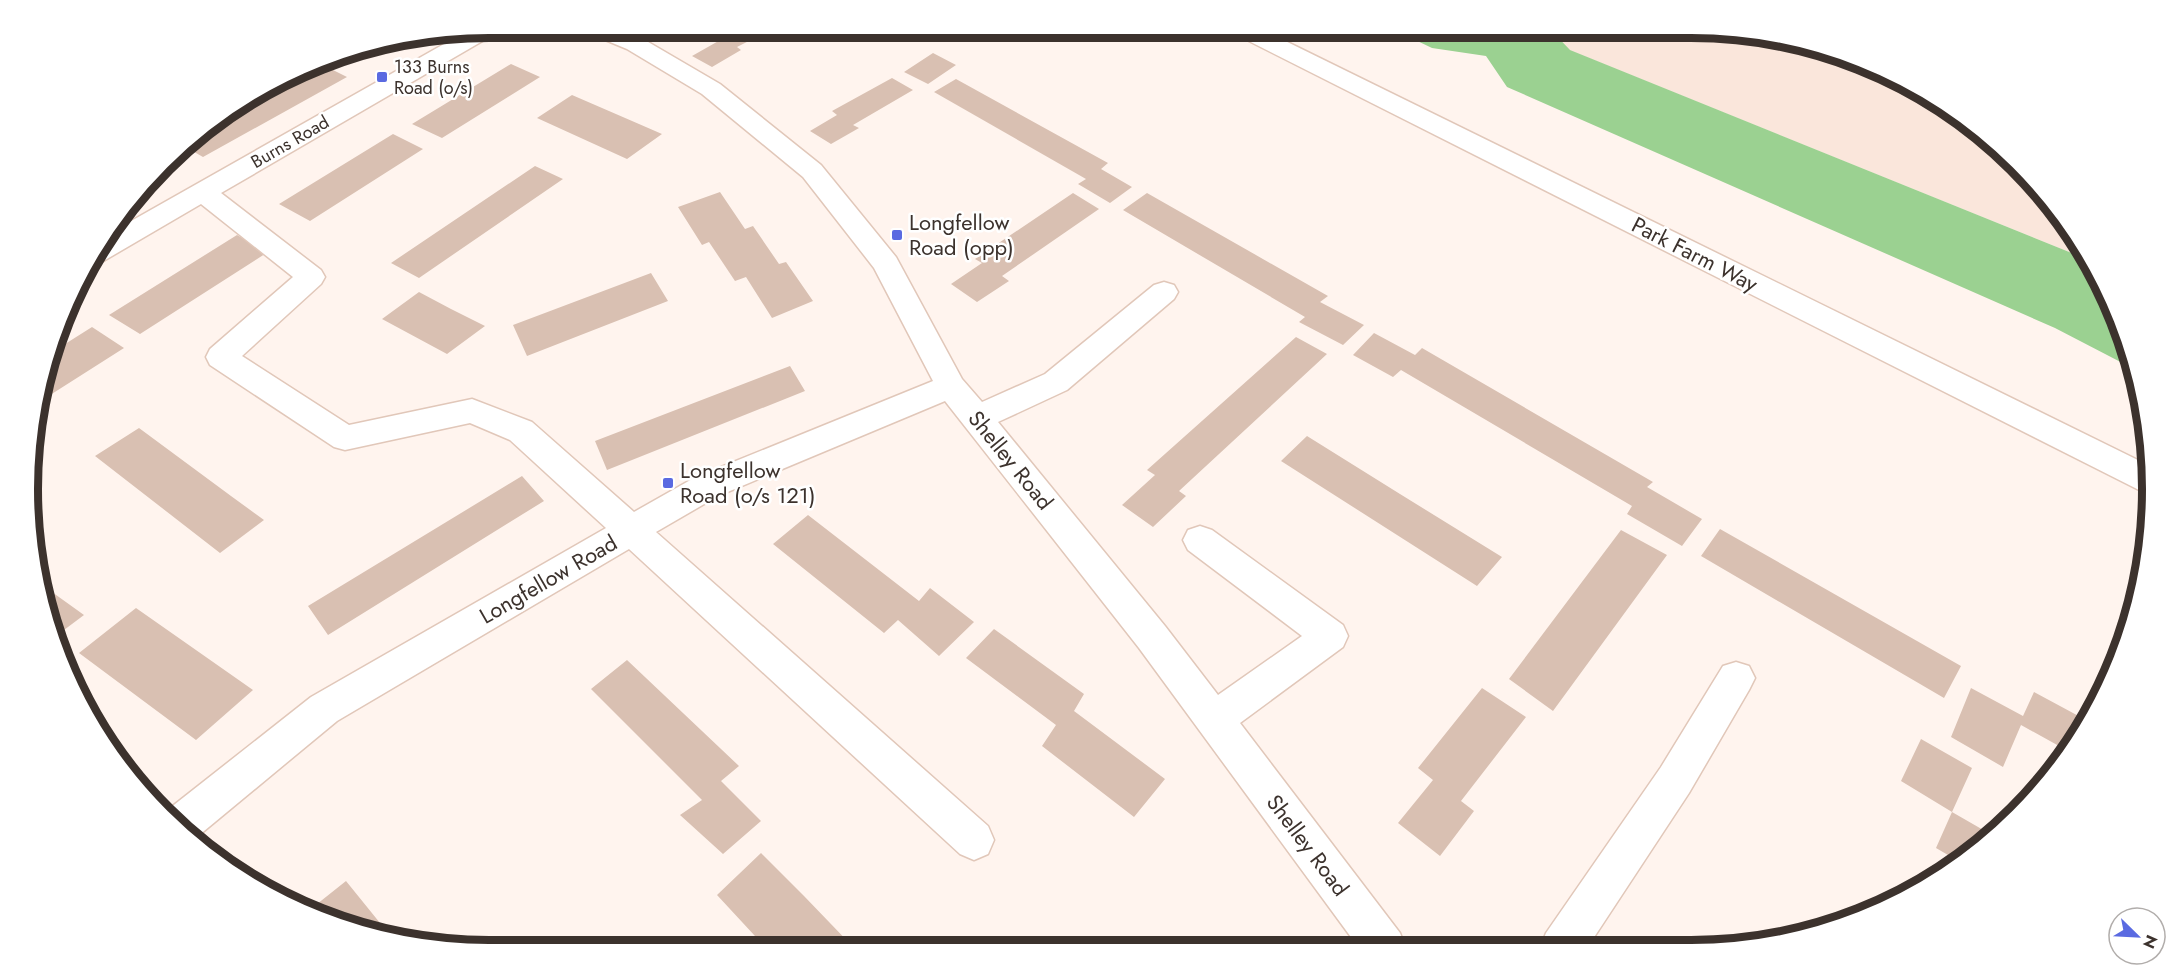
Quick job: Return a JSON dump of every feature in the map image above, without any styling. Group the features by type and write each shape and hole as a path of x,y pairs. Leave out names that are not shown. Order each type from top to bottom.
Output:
{"main road":[{"name":"Burns Road","path":"110,245 471,38"},
{"name":"Shelley Road","path":"621,38 635,44 711,89 812,171 886,264 951,386 1152,637 1379,940"},
{"name":"Park Farm Way","path":"1261,38 2142,477"},
{"path":"202,192 311,277 221,357 345,438 472,411 521,430 974,840"},
{"path":"976,418 1056,382 1164,292"},
{"name":"Longfellow Road","path":"185,822 324,709 706,487 951,386"},
{"path":"1200,540 1330,636 1214,720"},
{"path":"1566,940 1675,780 1736,678"}],"shaded area":[{"path":"1558,38 1720,38 1778,46 1835,61 1863,72 1916,98 1965,131 1988,150 2029,191 2076,255 1569,50"}],"green space":[{"path":"1411,38 1559,38 1570,50 2076,255 2107,316 2124,364 2055,328 1507,87 1486,56 1432,48"}],"building":[{"path":"720,38 755,38 737,47 741,50 712,67 692,56 722,39"},
{"path":"933,53 956,65 928,84 904,72"},
{"path":"511,64 540,77 442,138 412,124"},
{"path":"328,67 347,77 203,157 191,150 238,114 306,76"},
{"path":"892,78 913,90 853,125 859,128 831,144 810,131 837,115 832,111"},
{"path":"956,79 1108,163 1101,169 1132,187 1110,203 1078,184 1086,179 934,92"},
{"path":"572,95 662,134 627,159 537,118"},
{"path":"393,134 423,149 310,221 279,204"},
{"path":"535,166 563,179 419,278 391,263"},
{"path":"720,192 745,229 753,226 779,264 786,262 813,301 772,318 746,277 735,281 709,242 702,245 678,207"},
{"path":"1073,193 1099,209 1002,276 1009,281 977,302 951,284 982,263 975,259"},
{"path":"1147,193 1328,296 1320,302 1364,325 1343,345 1299,322 1305,317 1123,210"},
{"path":"237,235 268,252 140,334 109,315"},
{"path":"651,273 668,301 527,356 513,325"},
{"path":"419,292 485,326 447,354 382,319"},
{"path":"92,327 124,348 47,397 60,347"},
{"path":"1374,333 1415,355 1422,348 1653,482 1647,487 1702,519 1682,546 1627,514 1632,506 1401,370 1393,377 1353,355"},
{"path":"1296,337 1327,354 1179,491 1186,496 1153,527 1122,505 1155,475 1147,470"},
{"path":"790,366 805,391 607,470 595,441"},
{"path":"139,428 264,520 220,553 95,456"},
{"path":"1307,436 1502,557 1477,586 1281,461"},
{"path":"522,476 544,501 328,635 308,606"},
{"path":"808,515 919,601 930,588 974,622 939,656 898,620 884,633 773,544"},
{"path":"1720,529 1961,666 1944,698 1701,556"},
{"path":"1621,530 1667,555 1553,711 1509,679"},
{"path":"49,590 84,615 61,633"},
{"path":"136,608 253,690 196,740 79,653"},
{"path":"994,629 1084,694 1074,711 1165,779 1134,817 1042,746 1056,725 966,658"},
{"path":"627,660 739,766 721,781 761,821 723,854 680,815 702,800 591,689"},
{"path":"1482,688 1526,717 1461,801 1474,811 1440,856 1398,823 1433,780 1418,768"},
{"path":"1971,688 2023,716 2034,692 2080,717 2060,747 2021,725 2003,767 1951,737"},
{"path":"1921,739 1972,768 1952,812 1901,781"},
{"path":"1952,812 1985,831 1951,857 1936,848"},
{"path":"761,853 846,940 759,940 717,895"},
{"path":"346,881 384,928 344,917 315,906"}],"place":[{"name":"133 Burns Road (o/s)","path":"382,77"},
{"name":"Longfellow Road (opp)","path":"897,235"},
{"name":"Longfellow Road (o/s 121)","path":"668,483"}]}
